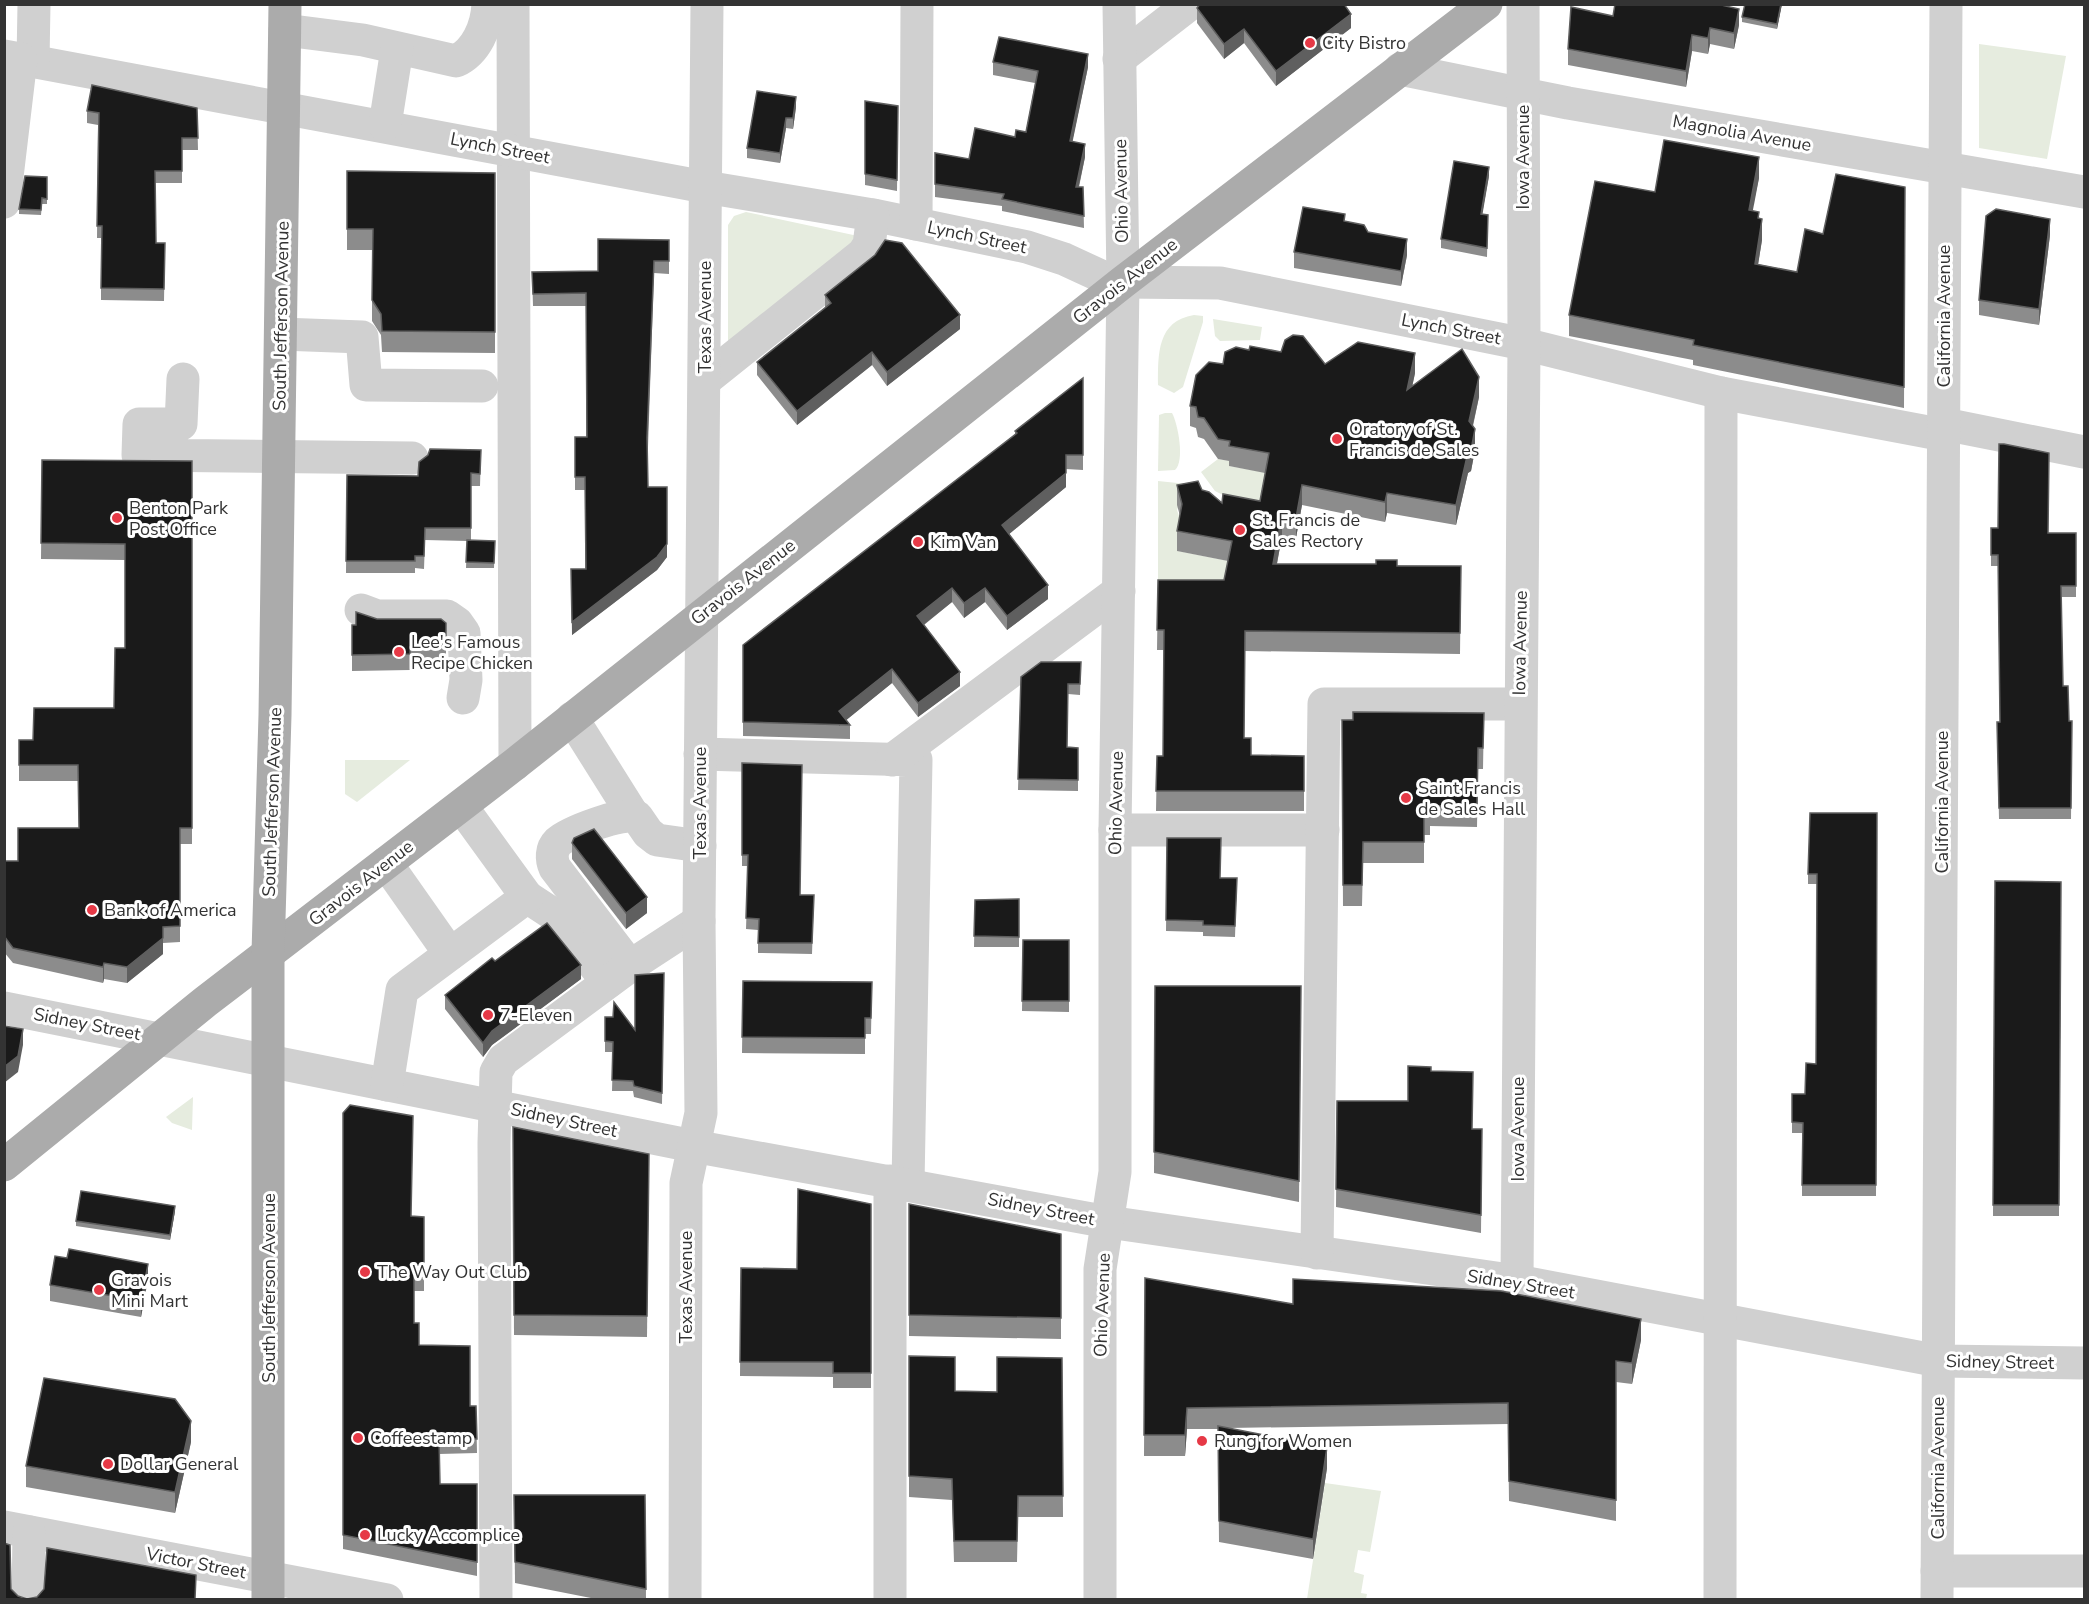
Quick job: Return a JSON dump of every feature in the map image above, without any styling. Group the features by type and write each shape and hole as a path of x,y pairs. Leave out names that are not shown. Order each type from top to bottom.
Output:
{"main road":[{"name":"Gravois Avenue","path":"4,1165 160,1038 515,764 1123,282 1486,4"},
{"name":"South Jefferson Avenue","path":"268,1588 268,953 279,455 285,17"}],"street":[{"path":"4,202 20,58 34,4"},
{"path":"464,4 473,28 475,46"},
{"path":"285,17 397,49 456,61 469,55 475,46 488,4"},
{"path":"513,4 511,150 515,764"},
{"name":"Texas Avenue","path":"685,1599 686,1183 701,1113 699,921 707,4"},
{"path":"916,224 917,4"},
{"name":"Ohio Avenue","path":"1100,1599 1100,1269 1115,1172 1115,830 1123,282 1119,4"},
{"path":"1119,59 1190,4"},
{"name":"Iowa Avenue","path":"1517,1281 1524,344 1523,4"},
{"name":"California Avenue","path":"1937,1585 1946,4"},
{"path":"385,125 397,49"},
{"name":"Lynch Street","path":"20,58 705,187 873,215 1027,247 1064,259 1103,277 1123,282 1220,283 1524,344 1721,393 2085,452"},
{"name":"Magnolia Avenue","path":"1400,69 1522,94 2085,192"},
{"path":"705,380 863,254 869,245 873,215"},
{"path":"281,334 362,337 366,385 482,386"},
{"path":"183,379 181,424 139,424 138,455 412,458"},
{"path":"1720,1599 1721,393"},
{"path":"892,760 1119,591"},
{"path":"361,610 377,616 447,616 457,623 464,633 466,680 463,698"},
{"path":"1317,1253 1324,704 1520,704"},
{"path":"572,718 633,815 657,840 700,846"},
{"path":"700,754 916,760 899,1182 890,1599"},
{"path":"461,806 527,897 553,914 619,974"},
{"path":"619,974 558,874 553,865 552,854 557,843 567,836 614,818 633,815"},
{"path":"1115,830 1323,830"},
{"path":"386,863 450,954"},
{"path":"387,1085 402,990 527,897"},
{"path":"496,1599 494,1106 496,1072 503,1060 619,974 699,921"},
{"name":"Sidney Street","path":"4,1008 693,1146 1108,1222 1517,1281 1939,1361 2085,1363"},
{"path":"16,1529 28,1599"},
{"name":"Victor Street","path":"16,1529 268,1588 387,1599"},
{"path":"1937,1585 2085,1571"}],"shaded area":[{"path":"1979,44 2066,56 2047,159 1979,148"},
{"path":"746,212 858,236 854,249 728,347 728,225 734,216"},
{"path":"1194,315 1203,316 1203,322 1183,387 1174,393 1158,385 1158,362 1162,341 1173,324 1182,318"},
{"path":"1213,319 1262,327 1260,340 1220,341 1215,336"},
{"path":"1172,413 1174,418 1180,442 1180,459 1175,470 1158,471 1159,415"},
{"path":"1218,459 1230,461 1229,466 1314,481 1261,504 1225,496 1215,491 1201,472"},
{"path":"1158,481 1187,484 1177,510 1182,525 1178,551 1229,561 1225,580 1221,580 1220,586 1158,587"},
{"path":"345,760 410,760 357,802 345,794"},
{"path":"193,1097 192,1130 172,1123 166,1117"},
{"path":"1325,1483 1381,1491 1370,1552 1358,1550 1354,1572 1364,1575 1361,1593 1367,1594 1366,1599 1307,1599"}],"building":[{"path":"1200,4 1344,4 1351,14 1276,71 1244,29 1224,44 1197,8"},
{"path":"1615,4 1717,4 1739,9 1734,33 1710,28 1708,38 1692,35 1686,71 1568,49 1571,7 1613,16"},
{"path":"1745,4 1781,4 1777,24 1742,17"},
{"path":"999,37 1088,54 1070,141 1085,144 1076,187 1083,187 1084,216 1002,199 1004,194 935,184 935,153 969,159 975,128 1015,137 1016,130 1026,132 1038,71 993,62"},
{"path":"92,85 197,108 198,138 182,138 182,171 155,171 156,243 165,243 164,289 101,288 102,226 97,226 99,113 87,111"},
{"path":"757,91 796,97 793,118 786,118 780,153 747,148"},
{"path":"865,101 898,106 897,180 865,174"},
{"path":"1664,140 1759,157 1749,210 1759,212 1758,218 1762,219 1755,264 1797,272 1805,229 1823,234 1836,174 1905,187 1904,387 1693,345 1694,340 1569,315 1595,181 1655,192"},
{"path":"1454,161 1489,167 1481,214 1488,215 1487,248 1441,239"},
{"path":"347,171 495,173 495,332 382,331 381,314 372,300 373,229 347,229"},
{"path":"25,176 47,177 47,199 42,198 41,210 19,209"},
{"path":"1303,207 1345,214 1344,221 1364,225 1368,232 1407,239 1401,271 1294,252"},
{"path":"1996,209 2050,219 2039,309 1979,300 1986,216"},
{"path":"598,239 669,240 669,261 654,261 647,438 648,487 667,487 667,544 657,557 572,622 571,569 586,569 585,477 575,477 575,437 587,437 586,293 533,294 532,272 598,271"},
{"path":"885,240 902,243 960,315 887,372 872,352 797,411 757,362 831,303 825,295 875,255"},
{"path":"1293,335 1303,336 1325,364 1358,342 1415,353 1407,390 1462,349 1479,377 1469,421 1475,429 1456,505 1387,493 1385,502 1302,485 1296,518 1282,515 1273,564 1376,564 1376,560 1397,560 1397,566 1461,566 1460,633 1245,631 1244,738 1251,738 1251,755 1304,756 1304,791 1156,791 1157,756 1163,756 1164,630 1157,630 1158,580 1224,580 1232,541 1177,531 1182,504 1177,485 1198,481 1202,490 1209,492 1222,503 1223,494 1260,501 1269,453 1229,446 1230,441 1218,439 1204,418 1198,417 1196,407 1190,406 1196,375 1209,362 1223,364 1225,352 1236,347 1249,350 1250,346 1281,352 1285,340"},
{"path":"1083,378 1083,455 1066,455 1066,473 1002,525 1048,585 1007,616 985,588 964,603 952,588 917,616 960,672 918,703 892,669 839,711 850,725 743,722 743,645 1017,433 1015,431"},
{"path":"1999,444 2049,453 2048,533 2076,533 2076,586 2061,586 2063,686 2068,686 2069,721 2072,721 2071,808 1999,808 1998,555 1991,555 1991,528 1998,528"},
{"path":"430,449 481,450 480,474 471,473 471,528 425,528 424,556 415,556 415,561 346,561 347,475 418,476 419,462 428,455"},
{"path":"42,460 192,461 192,828 180,828 180,926 163,927 163,938 127,967 104,963 103,967 13,948 4,936 4,861 18,861 18,828 79,828 78,765 19,765 19,740 33,740 34,708 114,708 115,648 125,648 125,544 41,543"},
{"path":"467,540 495,541 494,563 466,562"},
{"name":"Lee's Famous Recipe Chicken","path":"356,612 377,619 441,619 446,623 446,647 410,647 410,654 352,655 352,625 356,625"},
{"path":"1041,662 1081,662 1080,684 1068,684 1067,747 1078,748 1078,780 1018,779 1021,677"},
{"name":"Saint Francis de Sales Hall","path":"1353,712 1484,713 1483,748 1478,748 1477,806 1430,806 1430,814 1424,814 1424,842 1363,842 1362,885 1343,885 1342,720 1353,720"},
{"path":"742,763 802,765 800,895 814,895 812,943 758,943 759,919 746,918 748,855 742,855"},
{"path":"1810,813 1877,813 1876,1185 1802,1185 1803,1123 1792,1122 1792,1094 1805,1094 1806,1063 1816,1064 1817,874 1808,874"},
{"path":"594,829 647,897 626,913 572,843 574,838"},
{"path":"1167,838 1221,838 1220,878 1237,878 1235,926 1203,925 1203,921 1166,920"},
{"path":"1995,881 2061,882 2059,1205 1993,1205"},
{"path":"1019,899 1019,937 974,936 975,900"},
{"path":"547,923 581,965 492,1031 483,1043 445,995 492,958 495,961"},
{"path":"1023,940 1069,940 1069,1001 1022,1001"},
{"path":"664,973 662,1093 634,1086 633,1081 612,1080 613,1042 605,1041 605,1017 613,1017 614,1002 635,1030 635,975"},
{"path":"743,981 872,982 871,1018 865,1018 865,1038 742,1037"},
{"path":"1155,986 1301,986 1299,1181 1154,1152"},
{"path":"4,1026 23,1029 18,1056 4,1067"},
{"path":"1408,1066 1431,1067 1431,1071 1473,1072 1472,1129 1482,1129 1481,1215 1336,1189 1337,1101 1408,1101"},
{"path":"350,1105 413,1116 411,1216 424,1217 424,1277 414,1277 414,1323 419,1323 419,1345 470,1346 470,1406 476,1406 477,1439 439,1439 440,1484 477,1484 477,1562 343,1535 343,1113"},
{"path":"513,1127 649,1154 647,1316 514,1315"},
{"path":"798,1189 871,1204 871,1373 833,1373 833,1362 740,1362 741,1268 797,1269"},
{"path":"81,1191 175,1206 170,1235 76,1221"},
{"path":"909,1204 1061,1234 1061,1318 909,1315"},
{"path":"69,1249 148,1264 141,1301 50,1285 55,1256 67,1258"},
{"name":"Rung for Women","path":"1145,1278 1293,1304 1293,1279 1501,1291 1641,1319 1632,1363 1616,1361 1616,1500 1509,1481 1508,1403 1187,1408 1185,1435 1144,1435"},
{"path":"909,1356 955,1357 955,1391 997,1392 997,1357 1062,1358 1063,1496 1018,1496 1017,1541 954,1541 952,1479 909,1476"},
{"name":"Dollar General","path":"44,1378 175,1399 191,1421 175,1492 26,1466"},
{"path":"1218,1426 1327,1447 1313,1539 1219,1521"},
{"path":"514,1495 645,1495 646,1589 515,1562"},
{"path":"4,1543 10,1545 11,1589 18,1596 27,1599 4,1599"},
{"path":"47,1548 196,1575 195,1599 27,1599 37,1597 44,1589"}],"place":[{"name":"City Bistro","path":"1310,43"},
{"name":"Oratory of St. Francis de Sales","path":"1337,439"},
{"name":"Benton Park Post Office","path":"117,518"},
{"name":"St. Francis de Sales Rectory","path":"1240,530"},
{"name":"Kim Van","path":"918,542"},
{"name":"Lee's Famous Recipe Chicken","path":"399,652"},
{"name":"Saint Francis de Sales Hall","path":"1406,798"},
{"name":"Bank of America","path":"92,910"},
{"name":"7-Eleven","path":"488,1015"},
{"name":"The Way Out Club","path":"365,1272"},
{"name":"Gravois Mini Mart","path":"99,1290"},
{"name":"Coffeestamp","path":"358,1438"},
{"name":"Rung for Women","path":"1202,1441"},
{"name":"Dollar General","path":"108,1464"},
{"name":"Lucky Accomplice","path":"365,1535"}]}
